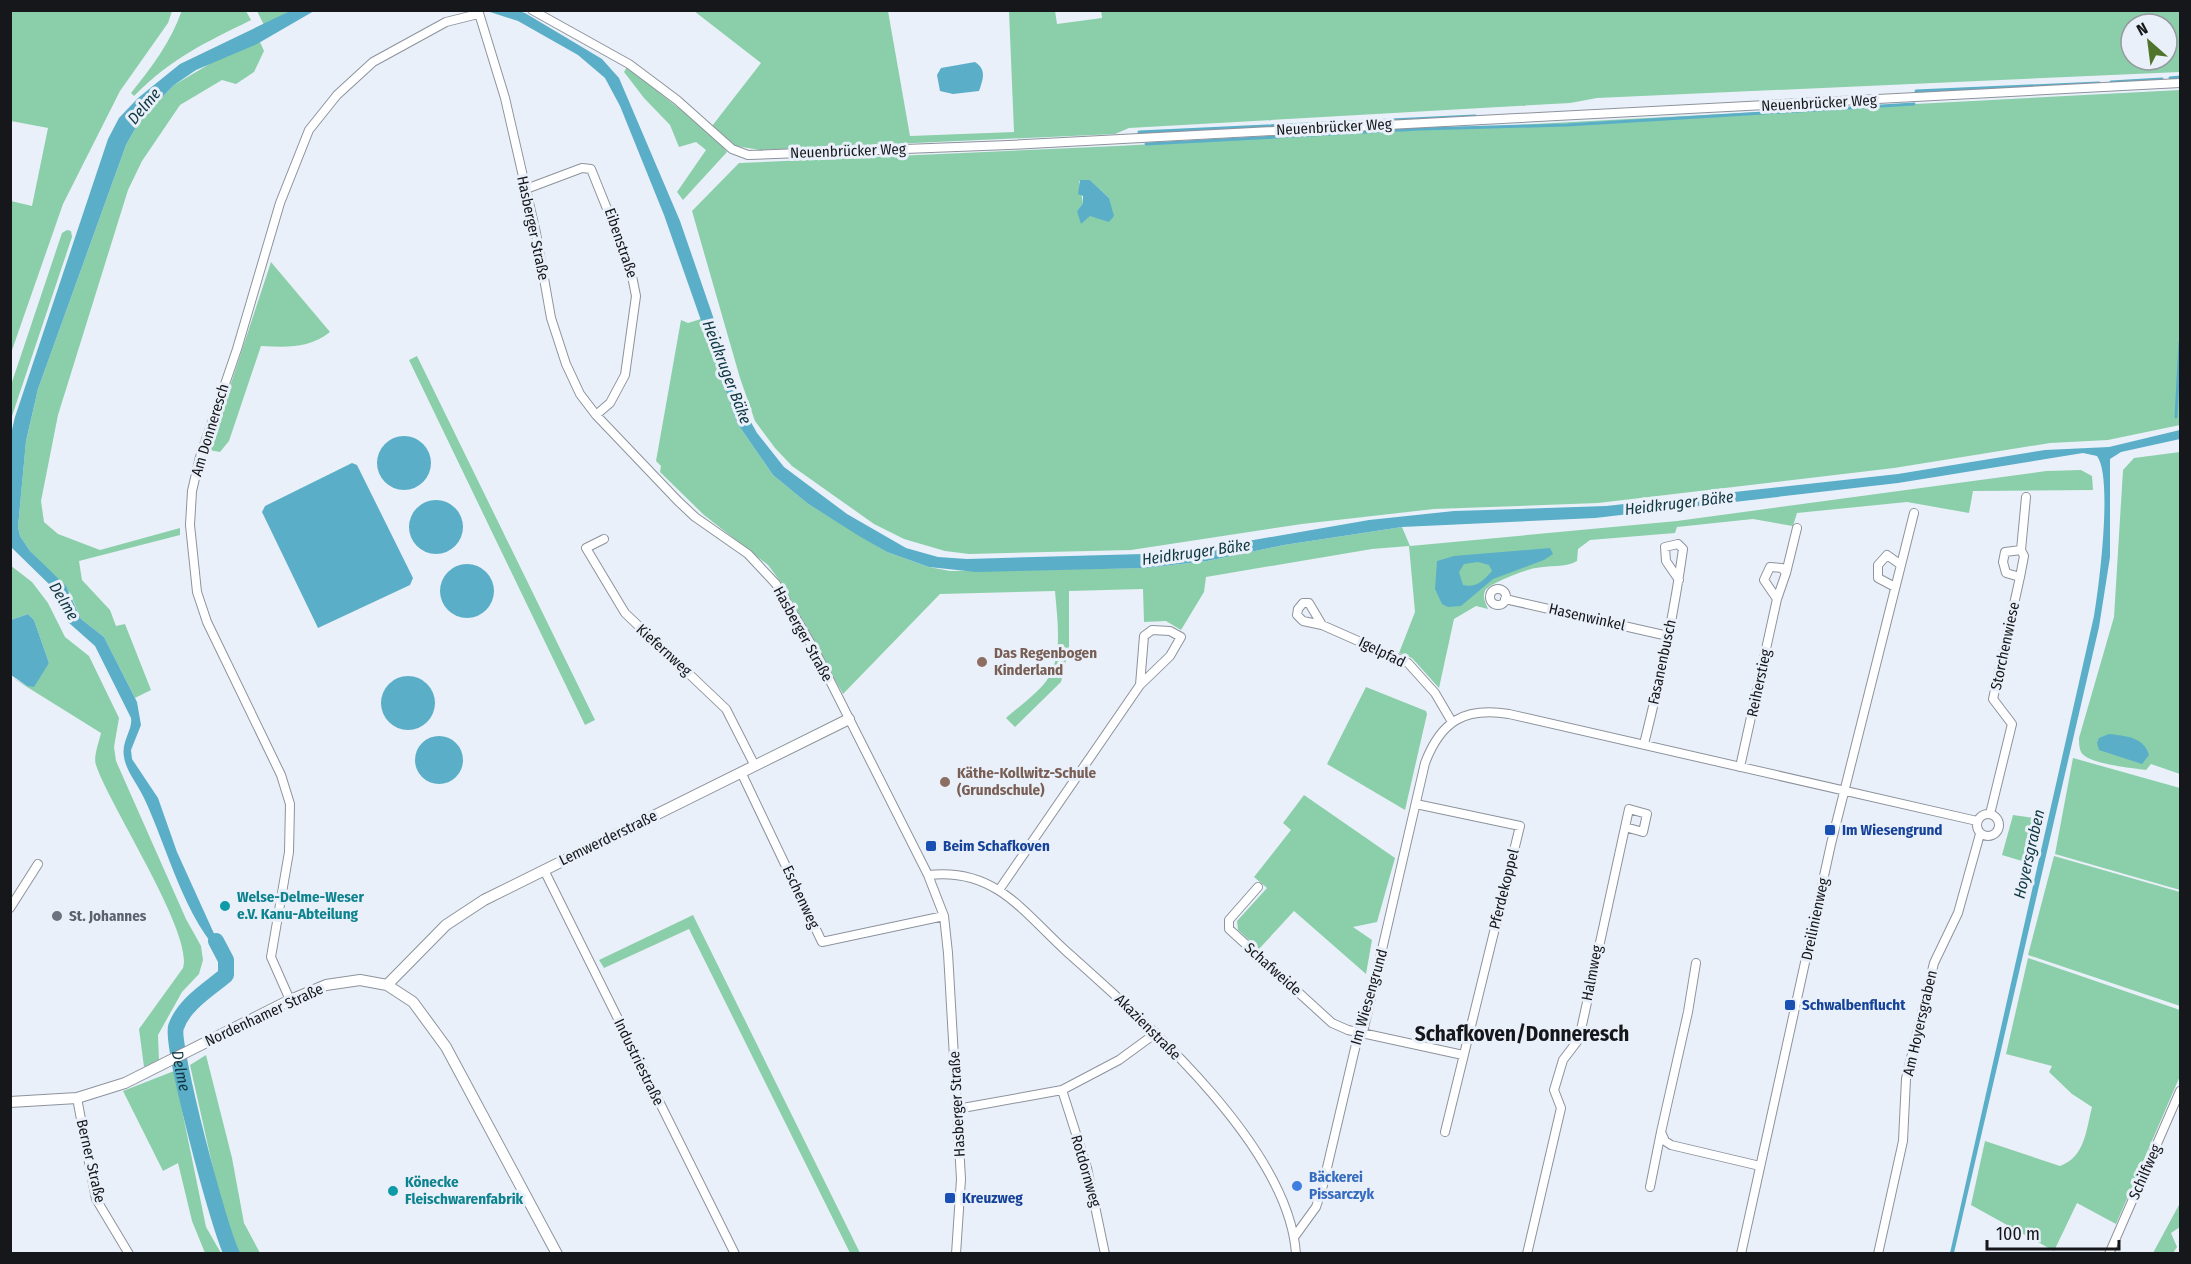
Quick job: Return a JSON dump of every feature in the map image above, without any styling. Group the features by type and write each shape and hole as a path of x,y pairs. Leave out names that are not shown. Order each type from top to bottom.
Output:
{"street":[{"name":"Neuenbrücker Weg","path":"532,10 629,64 677,100 732,149 748,155 1009,145 2181,83"},
{"name":"Hasberger Straße","path":"478,12 504,98 526,189 551,318 566,364 580,394 596,415 695,517 748,554 769,575 794,611 928,875 944,916 961,1205 956,1254"},
{"name":"Am Donneresch","path":"290,1000 271,957 289,852 290,804 281,775 207,622 197,592 190,525 192,491 200,457 238,344 280,203 309,130 337,95 373,62 446,22 478,12"},
{"name":"Eibenstraße","path":"526,189 582,168 591,169 630,266 635,284 636,310 625,375 610,403 596,415"},
{"name":"Storchenwiese","path":"1990,814 2012,724 1993,699 2024,556 2021,550 2026,497"},
{"name":"Dreilinienweg","path":"1741,1254 1845,790 1914,513"},
{"name":"Reiherstieg","path":"1740,767 1777,599 1797,528"},
{"name":"Kiefernweg","path":"604,539 586,548 616,601 637,627 706,688 726,709 755,766"},
{"path":"2020,577 2006,573 2003,562 2005,552 2021,550"},
{"path":"1895,587 1878,578 1878,565 1887,555 1901,565"},
{"path":"1777,599 1764,579 1766,570 1770,567 1782,568 1786,573"},
{"name":"Fasanenbusch","path":"1644,744 1679,579"},
{"name":"Hasenwinkel","path":"1506,599 1668,636"},
{"name":"Igelpfad","path":"1322,625 1408,663 1435,693 1452,722"},
{"path":"999,890 1140,685 1170,656 1181,637 1170,630 1152,630 1144,636 1140,685"},
{"path":"1452,722 1475,713 1491,712 1644,744 1977,821"},
{"name":"Lemwerderstraße","path":"387,985 416,953 453,920 484,900 849,719"},
{"name":"Im Wiesengrund","path":"1295,1236 1316,1207 1322,1189 1357,1040 1363,1032 1416,804 1433,744 1452,722"},
{"name":"Eschenweg","path":"741,772 822,942 944,916"},
{"name":"Pferdekoppel","path":"1416,804 1520,826 1446,1132"},
{"path":"1990,814 1998,820 1998,831 1989,837 1980,834 1977,821 1981,816 1990,814"},
{"name":"Halmweg","path":"1527,1254 1561,1108 1554,1090 1563,1060 1579,1039 1624,827"},
{"name":"Am Hoyersgraben","path":"1878,1254 1903,1141 1905,1079 1934,963 1958,913 1980,834"},
{"path":"10,908 38,864"},
{"name":"Industriestraße","path":"544,870 735,1254"},
{"name":"Akazienstraße","path":"928,875 952,873 973,878 999,890 1156,1033 1219,1103 1257,1151 1276,1182 1295,1236 1296,1254"},
{"name":"Schafweide","path":"1258,887 1229,920 1229,929 1332,1023 1348,1030 1363,1032"},
{"path":"1650,1187 1688,1012 1696,963"},
{"name":"Nordenhamer Straße","path":"10,1102 77,1098 125,1083 290,1000 326,985 360,980 387,985 413,1002 446,1047 557,1254"},
{"path":"1363,1032 1463,1055"},
{"path":"957,1109 1062,1090 1119,1060 1156,1033"},
{"name":"Rotdornweg","path":"1062,1090 1087,1168 1105,1254"},
{"name":"Schilfweg","path":"2109,1254 2181,1091"},
{"name":"Berner Straße","path":"77,1098 96,1199 129,1254"},
{"path":"1661,1132 1671,1145 1760,1166"}],"green space":[{"path":"11,10 172,11 168,23 120,91 63,204 11,353 11,201 32,206 48,128 11,121"},
{"path":"182,10 246,11 251,20 203,44 176,61 134,96 131,93 166,44"},
{"path":"1101,10 2180,11 2180,72 1597,98 1570,103 1129,128 1115,134 760,150 736,146 712,126 761,63 694,11 888,11 910,136 1014,132 1009,11 1055,11 1057,24 1102,18"},
{"path":"257,11 290,11 264,25"},
{"path":"260,42 264,51 254,72 236,84 222,80 180,105 142,161 128,190 58,415 41,501 44,522 58,534 100,550 180,528 180,535 79,561 82,580 110,610 116,626 125,624 151,690 135,698 104,637 81,619 70,593 30,551 20,536 18,527 26,441 38,389 126,145 140,120 174,85 223,56"},
{"path":"627,67 715,137 727,152 683,200 677,192 706,150 696,142 679,147 670,125 644,98 624,72"},
{"path":"2180,90 2180,425 2108,440 2050,443 1894,468 1598,503 1434,509 1302,524 1131,550 969,554 945,551 904,539 874,524 792,466 775,448 755,421 740,378 692,211 739,163 1117,146","holes":["1090,180 1109,198 1109,221 1077,211 1083,203 1079,181"]},
{"path":"67,230 71,231 72,237 11,419 11,385 62,233"},
{"path":"271,262 330,332 314,342 305,344 261,346 229,441 220,452 209,450"},
{"path":"701,319 737,423 773,475 807,503 887,552 929,567 950,571 1146,568 1207,561 1284,545 1402,527 1410,546 1677,521 2046,471 2081,470 2092,476 2093,490 1973,491 1969,513 1907,502 1797,513 1793,526 1753,519 1677,527 1675,533 1590,540 1578,549 1577,561 1567,565 1531,569 1500,581 1484,593 1488,609 1476,606 1454,619 1439,688 1412,658 1399,653 1415,612 1409,546 1372,549 1206,577 1204,592 1181,630 1166,621 1144,622 1143,589 1069,591 1069,647 1061,682 1015,727 1006,718 1044,684 1055,662 1058,632 1055,591 940,594 843,694 780,581 768,565 704,515 660,472 661,466 656,461 681,320 688,323"},
{"path":"417,356 595,720 585,725 409,360"},
{"path":"2180,452 2180,774 2151,764 2146,770 2092,760 2081,752 2079,738 2114,617 2123,470 2134,458"},
{"path":"10,565 32,582 48,603 65,637 89,656 119,718 114,747 116,761 186,919 201,946 203,960 199,974 182,992 158,1035 159,1060 144,1067 139,1029 183,968 183,951 164,899 96,765 101,733 11,677 27,686 49,663 34,620 28,614 11,620"},
{"path":"1366,687 1426,711 1427,714 1405,810 1327,764"},
{"path":"2073,758 2180,788 2180,890 2055,854"},
{"path":"1304,795 1395,858 1377,922 1353,927 1372,940 1366,974 1294,911 1259,949 1238,930 1237,921 1267,888 1254,877 1291,830 1283,823"},
{"path":"2013,815 2040,819 2032,864 2002,855"},
{"path":"2054,856 2180,892 2180,1006 2028,955"},
{"path":"693,915 860,1253 850,1253 689,929 604,968 599,960"},
{"path":"2028,958 2180,1010 2180,1076 2116,1224 2077,1203 2054,1251 1971,1205 1985,1141 2060,1166 2068,1162 2080,1149 2088,1125 2092,1107 2072,1094 2049,1072 2052,1066 2006,1054"},
{"path":"206,1055 232,1158 244,1223 260,1253 237,1253 222,1209 190,1065"},
{"path":"174,1071 206,1227 221,1253 205,1253 192,1221 178,1163 163,1171 123,1091"},
{"path":"2180,1203 2180,1227 2171,1233 2177,1247 2173,1253 2153,1253"}],"water":[{"path":"290,11 314,11 257,44 196,70 174,85 140,120 126,145 38,389 26,441 18,527 20,536 30,551 66,586 81,619 104,637 137,702 141,725 131,750 132,759 158,798 177,852 226,960 211,943 188,904 153,818 127,767 124,751 131,718 95,646 68,622 53,588 11,547 10,438 108,139 119,118 138,98 180,64"},
{"name":"Heidkruger Bäke","path":"487,11 525,13 602,59 619,78 680,221 747,415 757,433 784,467 847,514 906,548 938,557 967,559 1179,553 1369,520 1454,511 1606,506 1898,474 2045,450 2109,447 2180,430 2180,439 2121,452 2110,459 2110,557 2099,627 1954,1253 1950,1253 2094,616 2099,582 2104,508 2102,468 2097,456 2083,453 1898,483 1595,518 1402,527 1284,545 1207,561 1146,568 976,572 929,567 887,552 859,536 807,503 773,475 737,423 664,215 620,106 605,78 578,55 518,21"},
{"path":"975,62 983,72 979,91 953,94 940,91 937,75 941,68"},
{"path":"1080,180 1090,180 1109,198 1114,216 1109,222 1090,216 1081,224 1077,211 1083,203 1083,196 1078,194"},
{"path":"404,436 414,438 423,444 429,453 431,463 429,473 423,482 414,488 404,490 394,488 385,482 379,473 377,463 379,453 385,444 394,438"},
{"path":"352,463 357,465 413,578 410,585 318,628 262,512 265,506"},
{"path":"436,500 446,502 455,508 461,517 463,527 461,537 455,546 446,552 436,554 426,552 417,546 411,537 409,527 411,517 417,508 426,502"},
{"path":"1550,548 1553,554 1544,560 1493,579 1461,606 1448,607 1442,604 1435,589 1437,561 1454,556","holes":["1478,562 1489,565 1492,571 1483,581 1476,585 1463,585 1459,572 1464,564"]},
{"path":"467,564 477,566 486,572 492,581 494,591 492,601 486,610 477,616 467,618 457,616 448,610 442,601 440,591 442,581 448,572 457,566"},
{"path":"28,614 34,620 49,663 34,687 27,686 11,675 11,620"},
{"path":"408,676 418,678 427,684 433,693 435,703 433,713 427,722 418,728 408,730 398,728 389,722 383,713 381,703 383,693 389,684 398,678"},
{"path":"2109,734 2134,738 2143,744 2149,755 2142,764 2099,750 2097,743 2099,738"},
{"path":"439,736 456,743 463,760 456,777 439,784 422,777 415,760 422,743"}],"waterway":[{"path":"2170,78 2180,77"},
{"path":"2111,82 2162,79"},
{"path":"1916,91 2099,83"},
{"path":"1146,144 1421,129 1567,125 1914,104"},
{"path":"1139,132 1475,116"},
{"path":"2176,417 2180,343"},
{"name":"Delme","path":"216,941 226,960 226,975 197,998 185,1011 176,1027 176,1041 197,1139 217,1212 232,1254"}],"place":[{"name":"Das Regenbogen Kinderland","path":"982,662"},
{"name":"Käthe-Kollwitz-Schule (Grundschule)","path":"945,782"},
{"name":"Im Wiesengrund","path":"1830,830"},
{"name":"Beim Schafkoven","path":"931,846"},
{"name":"Welse-Delme-Weser e.V. Kanu-Abteilung","path":"225,906"},
{"name":"St. Johannes","path":"57,916"},
{"name":"Schwalbenflucht","path":"1790,1005"},
{"name":"Bäckerei Pissarczyk","path":"1297,1186"},
{"name":"Könecke Fleischwarenfabrik","path":"393,1191"},
{"name":"Kreuzweg","path":"950,1198"}],"district":[{"name":"Schafkoven/Donneresch","path":"1522,1034"}],"water label":[{"name":"Hoyersgraben","path":"2029,854"}]}
